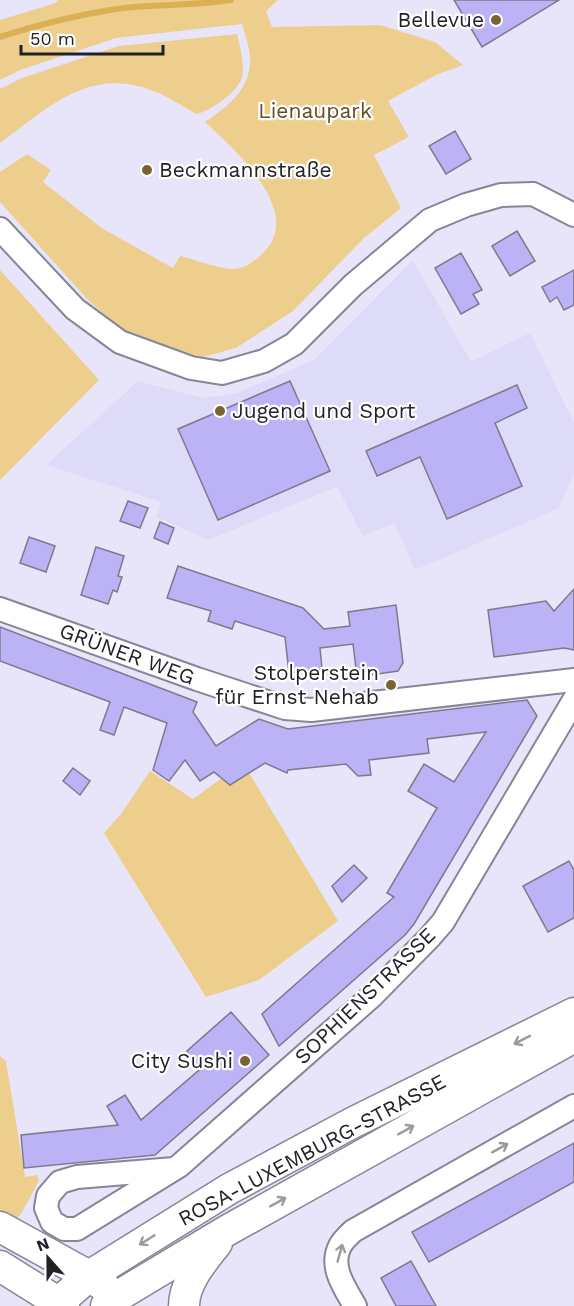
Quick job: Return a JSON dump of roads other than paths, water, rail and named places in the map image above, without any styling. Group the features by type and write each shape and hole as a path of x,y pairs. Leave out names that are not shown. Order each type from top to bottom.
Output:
{"main road":[{"name":"ROSA-LUXEMBURG-STRASSE","path":"59,1305 89,1276 240,1183 352,1123 574,1013"},
{"name":"ROSA-LUXEMBURG-STRASSE","path":"119,1303 228,1230 574,1037"},
{"path":"0,1227 89,1276 119,1303"},
{"path":"184,1306 187,1289 195,1273 228,1230"},
{"path":"0,1266 59,1305"}],"street":[{"path":"0,229 75,309 120,342 191,368 222,373 264,361 294,344 353,285 430,220 466,205 501,195 533,194 574,214"},
{"name":"GRÜNER WEG","path":"0,609 285,708 311,710 574,680"},
{"name":"SOPHIENSTRASSE","path":"174,1169 77,1177 60,1182 48,1196 46,1208 52,1222 64,1229 77,1229 174,1169 372,996 443,922 574,700"},
{"path":"355,1306 338,1276 337,1263 339,1246 353,1231 574,1106"}],"waterway":[{"path":"0,37 28,28 116,9 231,0"}],"place":[{"name":"Bellevue","path":"496,20"},
{"name":"Beckmannstraße","path":"147,170"},
{"name":"Jugend und Sport","path":"220,411"},
{"name":"Stolperstein für Ernst Nehab","path":"391,685"},
{"name":"City Sushi","path":"245,1061"}],"park label":[{"name":"Lienaupark","path":"315,111"}]}
